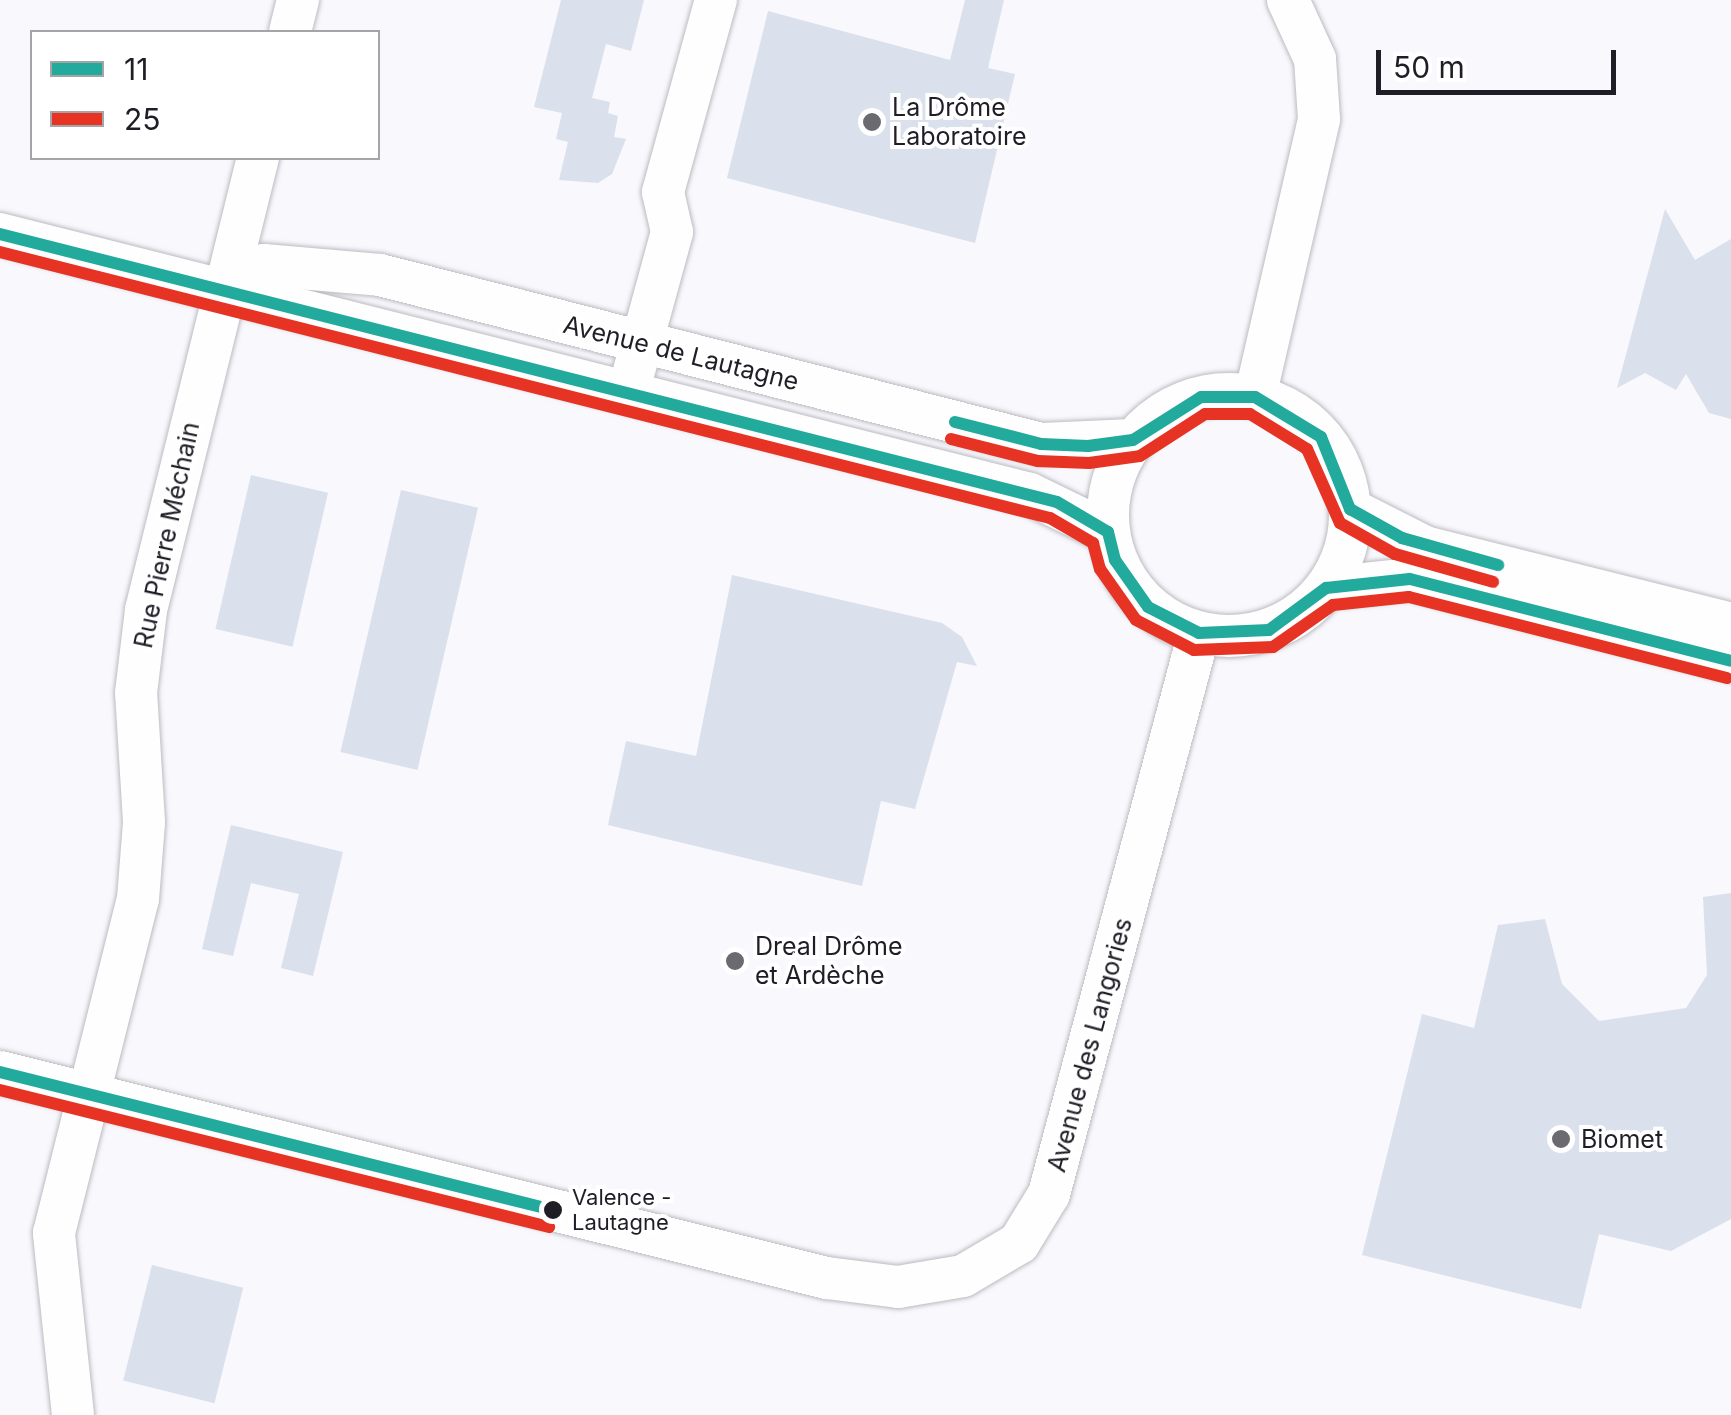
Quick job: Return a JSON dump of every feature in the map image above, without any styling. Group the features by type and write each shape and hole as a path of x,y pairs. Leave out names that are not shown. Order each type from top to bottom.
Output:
{"street":[{"path":"290,30 298,0"},
{"path":"629,392 672,232 663,192 716,0"},
{"path":"1255,397 1320,120 1315,59 1288,0"},
{"name":"Rue Pierre Méchain","path":"72,1415 54,1233 138,899 144,822 136,693 146,610 258,160"},
{"path":"0,234 227,284"},
{"name":"Avenue de Lautagne","path":"227,284 264,265 380,275 1042,444 1132,440"},
{"name":"Avenue de Lautagne","path":"227,284 1030,494 1108,532"},
{"path":"1201,397 1255,397 1322,437 1350,509 1340,564 1326,588 1269,630 1199,633 1148,606 1115,560 1108,532 1116,468 1132,440 1152,421 1201,397"},
{"path":"1350,509 1426,547 1731,624"},
{"path":"1326,588 1410,579 1731,661"},
{"name":"Avenue des Langories","path":"0,1072 827,1278 898,1288 963,1276 1019,1243 1056,1176 1199,633"}],"building":[{"path":"561,0 644,0 631,51 606,44 592,98 610,102 608,113 618,116 614,137 626,139 612,174 598,183 559,180 568,142 556,139 562,113 534,107"},
{"name":"La Drôme Laboratoire","path":"965,0 1004,0 988,68 1015,74 975,243 727,178 768,11 950,60"},
{"path":"1665,209 1695,260 1731,239 1731,419 1709,413 1686,374 1676,390 1645,373 1617,388"},
{"path":"251,475 328,493 292,647 215,629"},
{"path":"401,490 478,508 417,770 340,752"},
{"path":"732,575 942,623 962,637 977,666 957,662 915,809 881,801 862,886 608,825 626,741 696,756"},
{"path":"231,825 343,852 313,976 281,968 299,894 251,883 233,956 202,949"},
{"name":"Biomet","path":"1731,893 1731,1219 1671,1251 1599,1234 1581,1309 1362,1255 1422,1014 1474,1028 1498,925 1545,919 1562,984 1599,1021 1686,1008 1707,975 1703,897"},
{"path":"152,1265 243,1288 214,1403 123,1380"}],"transit line":[{"name":"11","path":"0,234 1057,502 1108,532 1115,560 1148,607 1199,633 1269,630 1326,588 1410,579 1731,661"},
{"name":"25","path":"0,252 1050,518 1093,543 1100,569 1136,620 1194,650 1273,647 1333,605 1409,597 1727,678"},
{"name":"11","path":"955,422 1041,444 1088,446 1133,440 1201,397 1255,397 1321,437 1350,509 1402,538 1498,565"},
{"name":"25","path":"951,439 1038,461 1089,463 1140,456 1205,414 1250,414 1307,449 1340,523 1395,554 1493,582"},
{"name":"11","path":"0,1072 553,1210"},
{"name":"25","path":"0,1090 549,1227"}],"place":[{"name":"La Drôme Laboratoire","path":"872,122"},
{"name":"Dreal Drôme et Ardèche","path":"735,961"},
{"name":"Biomet","path":"1561,1139"},
{"name":"Valence - Lautagne","path":"553,1210"}]}
